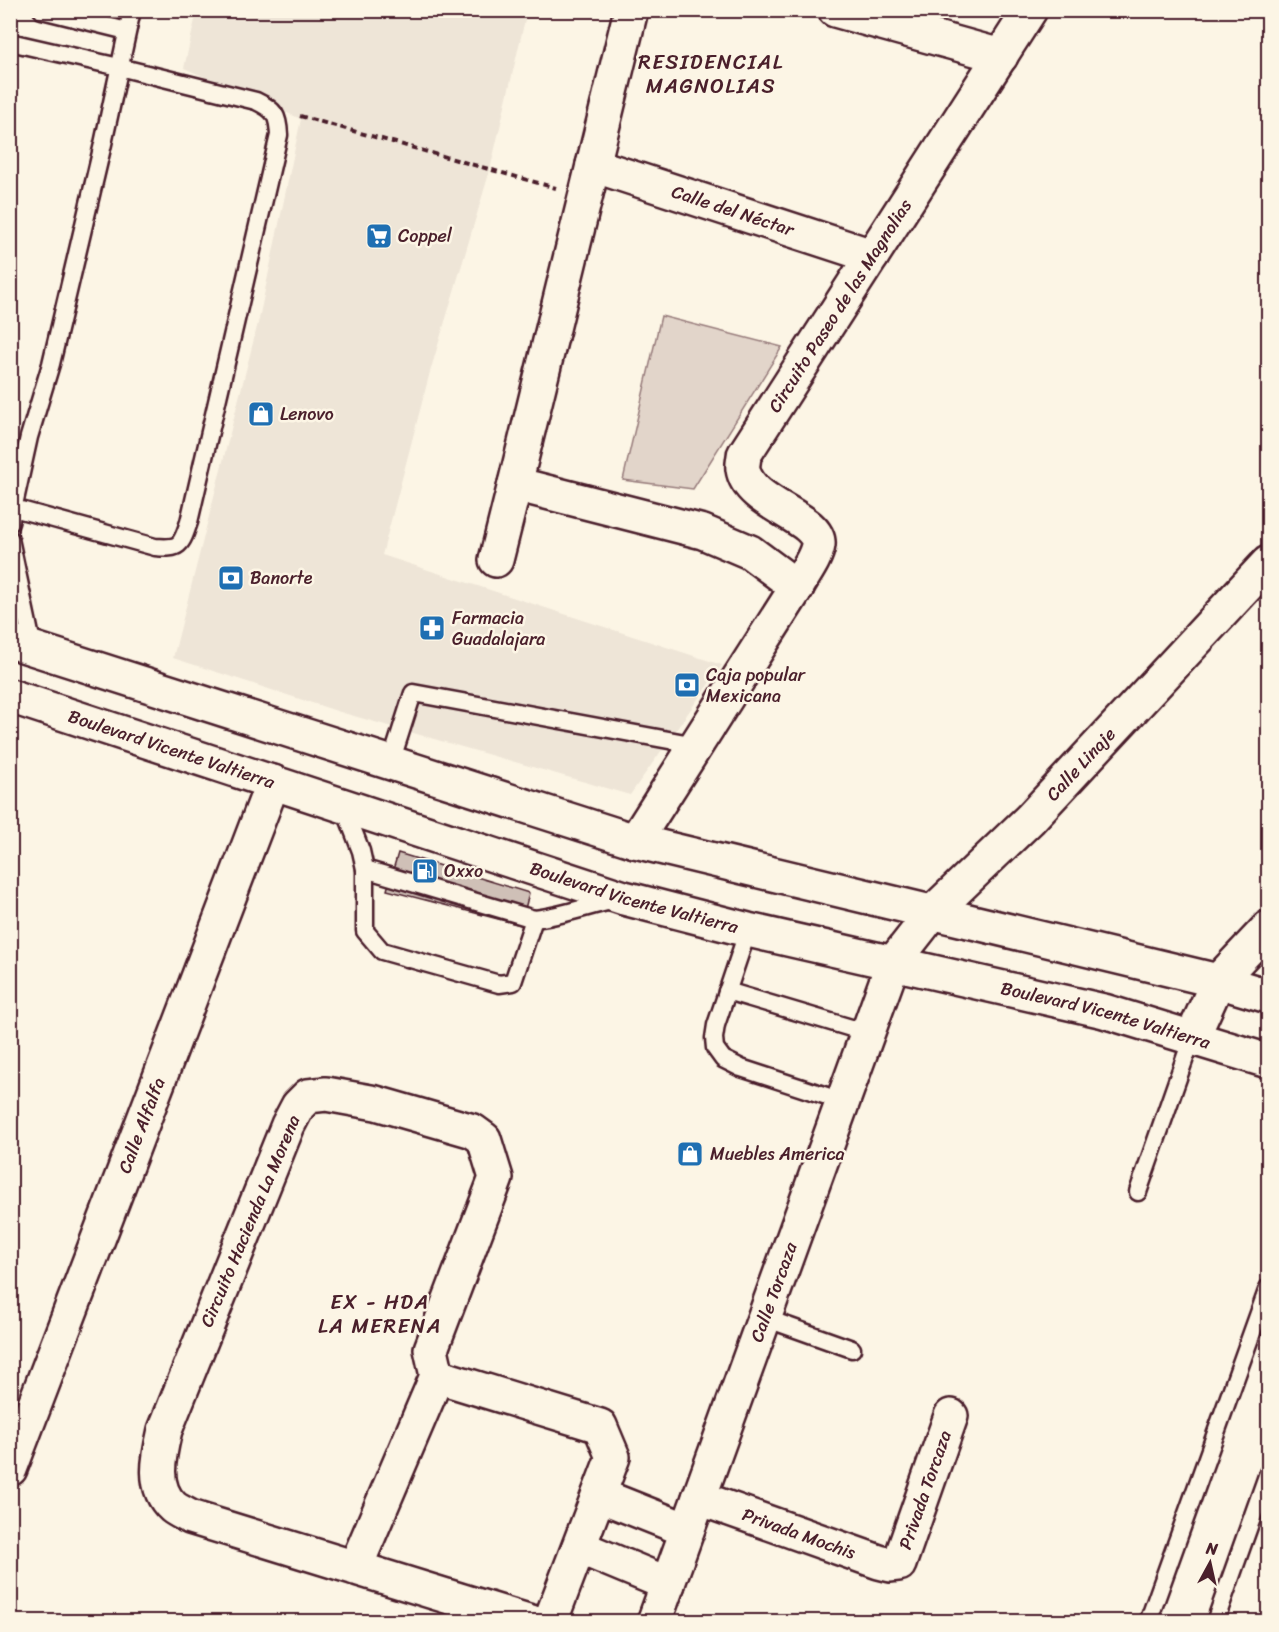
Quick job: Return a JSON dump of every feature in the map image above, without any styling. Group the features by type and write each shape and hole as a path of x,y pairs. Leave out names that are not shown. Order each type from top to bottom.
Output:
{"street":[{"path":"496,560 631,10"},
{"path":"835,10 1001,56"},
{"name":"Circuito Paseo de las Magnolias","path":"635,841 797,587 818,545 817,536 811,527 762,497 749,482 743,469 744,455 1030,10"},
{"name":"Calle del Néctar","path":"593,165 872,256"},
{"path":"515,484 703,532 750,552 797,587"},
{"name":"Calle Linaje","path":"893,963 933,912 1030,819 1269,563"},
{"path":"22,644 635,841 1218,981 1269,996"},
{"name":"Boulevard Vicente Valtierra","path":"10,696 624,898 748,930 1104,1011 1269,1062"},
{"name":"Calle Alfalfa","path":"10,1469 273,782"},
{"path":"1192,1038 1218,981 1269,928"},
{"name":"Calle Torcaza","path":"654,1622 893,963"},
{"name":"Circuito Hacienda La Morena","path":"436,1376 431,1349 496,1178 484,1139 473,1131 376,1103 326,1094 308,1096 298,1106 288,1125 165,1430 159,1460 159,1485 173,1507 190,1517 531,1622"},
{"path":"355,1568 436,1376 600,1426 613,1457 550,1622"},
{"name":"Privada Torcaza","path":"899,1564 951,1416"},
{"path":"599,1495 687,1530"},
{"name":"Privada Mochis","path":"699,1498 879,1562 899,1564"},
{"path":"579,1547 668,1584"}],"lane":[{"path":"42,10 127,31"},
{"path":"10,42 119,67 256,101 269,108 278,119 279,135 269,184 232,331 189,522 184,539 179,546 155,547 12,512 29,437 51,364 103,144 119,67 132,10"},
{"path":"10,539 22,644"},
{"path":"392,762 413,693 696,745"},
{"path":"344,806 361,851 365,869 365,931 382,951 499,984 513,982 534,919"},
{"path":"365,869 534,919 624,898"},
{"path":"748,930 714,1038 716,1048 723,1059 741,1068 842,1101"},
{"path":"728,991 868,1034"},
{"path":"1138,1192 1192,1038"},
{"path":"1148,1622 1269,1288"},
{"path":"765,1318 852,1349"},
{"path":"1215,1622 1269,1473"}],"path":[{"path":"269,108 585,196"}],"shaded area":[{"path":"197,11 527,11 490,170 430,372 382,555 722,665 630,795 340,712 173,658 259,319 301,119 184,68"},
{"path":"661,316 782,347 693,489 623,480"}],"building":[{"name":"Oxxo","path":"398,853 529,893 521,925 387,890"}],"place":[{"name":"Coppel","path":"379,236"},
{"name":"Lenovo","path":"261,414"},
{"name":"Banorte","path":"231,578"},
{"name":"Farmacia Guadalajara","path":"432,628"},
{"name":"Caja popular Mexicana","path":"687,685"},
{"name":"Oxxo","path":"425,871"},
{"name":"Muebles America","path":"690,1154"}],"district":[{"name":"RESIDENCIAL MAGNOLIAS","path":"711,74"},
{"name":"EX - HDA LA MERENA","path":"380,1314"}]}
